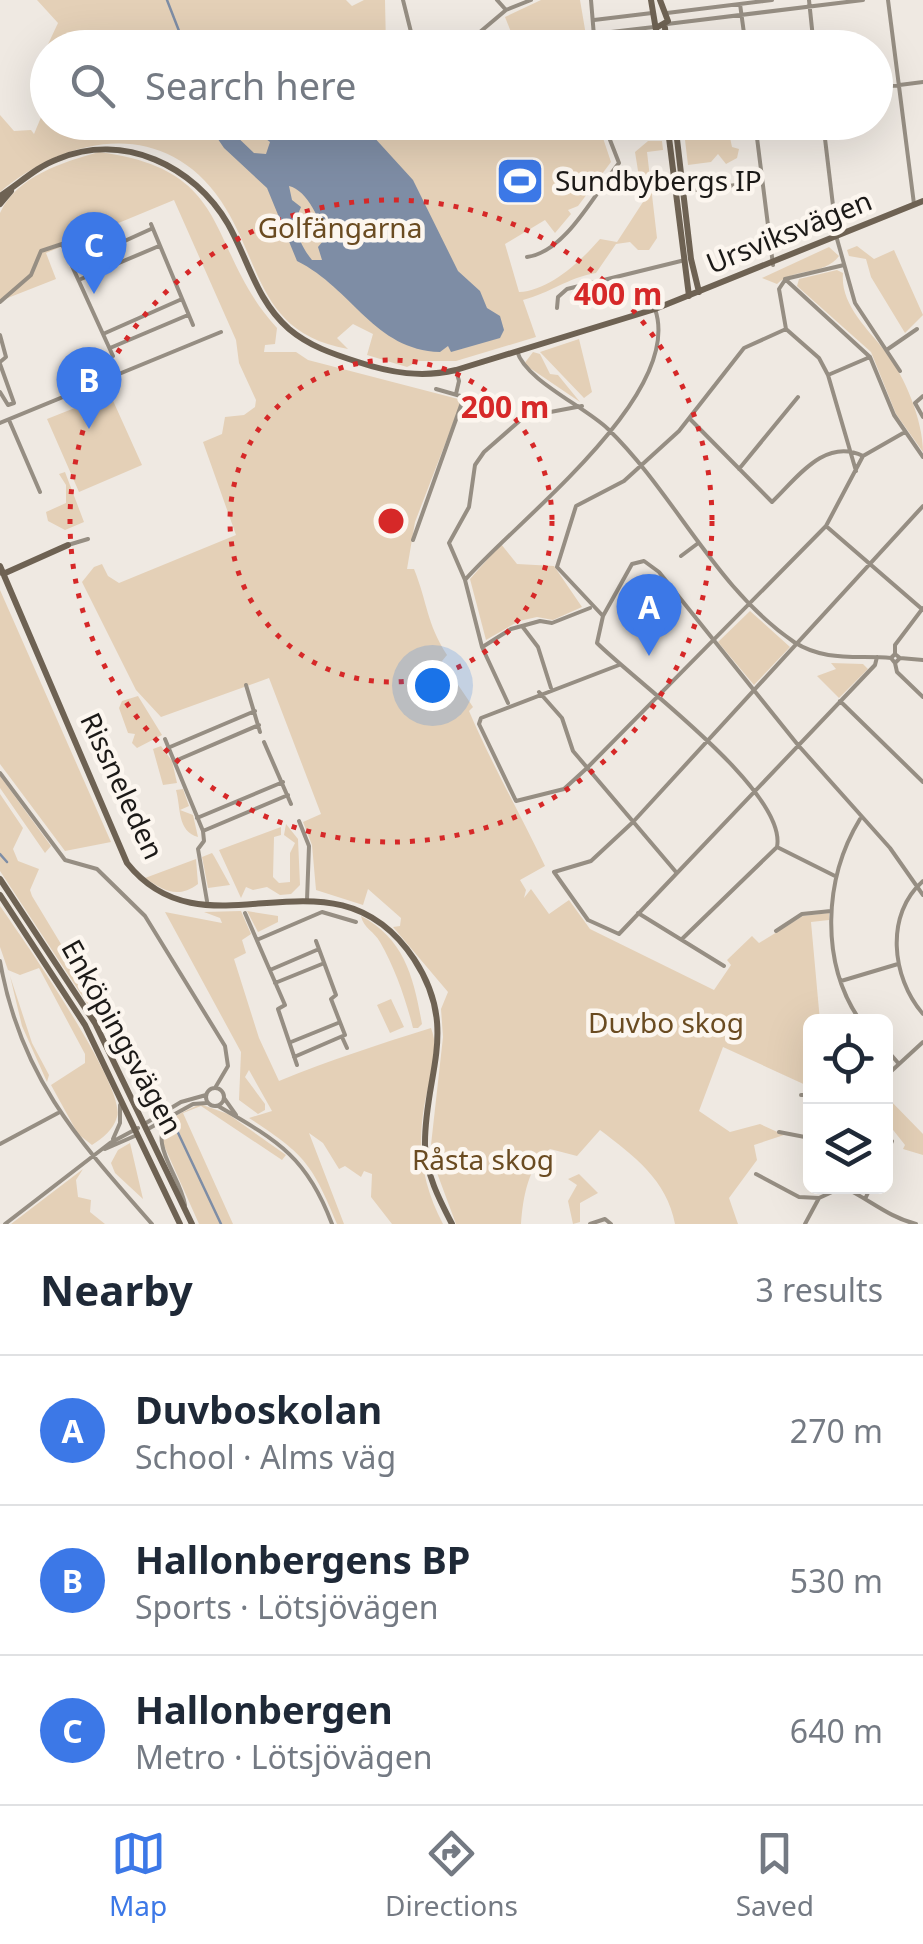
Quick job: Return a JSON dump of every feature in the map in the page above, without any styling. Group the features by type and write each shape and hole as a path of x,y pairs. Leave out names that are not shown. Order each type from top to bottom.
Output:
{"street":[{"path":"403,0 411,30"},
{"path":"497,0 506,10"},
{"path":"482,30 506,10 531,0"},
{"path":"592,0 594,30"},
{"path":"652,0 655,28"},
{"path":"660,0 666,30"},
{"path":"594,20 772,0"},
{"path":"635,30 809,3 863,0"},
{"path":"888,0 892,30"},
{"path":"809,3 812,30"},
{"path":"740,4 744,30"},
{"path":"893,39 919,202"},
{"path":"893,86 923,82"},
{"path":"527,257 543,252 562,236 619,163 611,140"},
{"path":"673,140 689,296"},
{"path":"757,140 773,265"},
{"path":"825,140 838,239 855,303 900,371"},
{"name":"Ursviksvägen","path":"0,196 56,159 88,151 118,150 156,159 195,182 212,200 230,227 256,288 304,340 390,372 424,374 456,370 655,309 838,239 919,202"},
{"path":"679,192 762,182"},
{"name":"Ursviksvägen","path":"0,204 12,190"},
{"path":"74,264 152,226 194,326"},
{"path":"0,302 31,276 46,246 62,244 113,356"},
{"path":"80,280 160,246"},
{"path":"687,259 700,292"},
{"path":"557,308 558,297 567,289 687,259"},
{"path":"785,279 845,265"},
{"path":"785,279 780,289 786,329 819,358 828,374 856,471"},
{"path":"785,279 870,357 905,432 923,457"},
{"path":"104,334 182,299"},
{"path":"465,580 494,548 530,520 564,480 588,462 610,431 644,380 660,332 655,309"},
{"path":"110,348 189,314"},
{"path":"887,350 917,328"},
{"path":"602,616 590,608 557,567 573,513 583,500 618,484 640,467 690,419 744,348 786,329"},
{"path":"0,424 221,332"},
{"path":"0,335 6,357 0,363 14,403 5,402 0,392"},
{"path":"517,351 528,371 582,406 610,431 698,543 752,604 798,644 820,655 923,660"},
{"path":"828,374 870,357"},
{"path":"456,370 460,381 456,395"},
{"path":"413,540 464,398 436,390"},
{"path":"740,469 798,396"},
{"path":"923,396 915,403 923,417"},
{"path":"509,705 482,647 465,580 449,543 471,501 479,456 524,417 582,406"},
{"path":"690,419 772,502 820,456 850,449 863,456"},
{"path":"9,420 40,492"},
{"path":"619,665 539,692 484,716 480,724 512,797 523,803 564,789 587,768 826,526 863,456 905,432"},
{"path":"877,657 875,665 619,934 588,920 554,872 591,861 634,822 923,506"},
{"path":"826,526 923,609 895,645 898,672 923,697"},
{"path":"2,570 88,538"},
{"path":"681,556 698,543"},
{"path":"682,939 777,847 780,833 756,789 597,643 602,616 626,569 644,561 659,572 798,746 890,848 923,895"},
{"name":"Rissneleden","path":"2,570 127,864 154,892 188,904 208,906 308,900 351,906 376,919 398,938 425,978 438,1046 427,1160 452,1224"},
{"path":"482,647 522,626 552,623 590,608"},
{"path":"522,626 538,647 551,688"},
{"path":"246,684 260,732"},
{"path":"539,692 562,718 573,751 676,872"},
{"path":"840,702 923,782"},
{"path":"170,747 255,712"},
{"path":"176,761 259,725"},
{"path":"165,739 202,831 204,841 198,848 208,906"},
{"path":"264,742 292,804"},
{"path":"0,773 66,860 97,868 149,922 225,1046 228,1066 206,1095 180,1102 105,1149 5,1224"},
{"path":"198,818 283,782"},
{"path":"202,831 288,795"},
{"path":"857,1014 841,981 832,911 842,848 860,819"},
{"path":"300,821 310,846 308,900"},
{"path":"777,847 835,876"},
{"name":"Enköpingsvägen","path":"0,879 80,997 147,1126 192,1224"},
{"path":"923,880 901,906 898,964 905,988 923,1014"},
{"name":"Enköpingsvägen","path":"0,895 51,967 112,1076 180,1224"},
{"path":"776,931 802,914 832,911"},
{"path":"257,940 322,912 356,922"},
{"path":"638,912 724,966"},
{"path":"245,913 285,1005 278,1009 297,1064"},
{"path":"294,1057 345,1035 331,999 336,994 316,940"},
{"path":"270,970 319,950"},
{"path":"0,961 6,998 30,1064 58,1113 91,1158 152,1224"},
{"path":"276,983 324,963"},
{"path":"841,981 898,964"},
{"path":"0,1005 6,998"},
{"path":"291,1042 340,1022"},
{"path":"342,1037 346,1048"},
{"path":"893,1070 923,1042"},
{"path":"893,1057 899,1064"},
{"path":"105,1149 122,1116 112,1076"},
{"path":"215,1088 239,1118"},
{"path":"206,1095 207,1103"},
{"path":"218,1106 224,1098"},
{"path":"147,1126 207,1103 218,1106 296,1157 312,1177 332,1224"},
{"path":"0,1144 58,1113"},
{"path":"170,1115 160,1128 160,1142 186,1210"},
{"path":"110,1143 139,1131"},
{"path":"779,1132 803,1137"},
{"path":"756,1174 799,1198 819,1198 843,1186 866,1197 891,1221 916,1224"},
{"path":"806,1224 819,1198"},
{"path":"590,1224 605,1219 611,1224"}],"green space":[{"path":"37,0 346,0 352,6 364,0 385,0 386,30 55,30 58,23"},
{"path":"541,0 580,0 585,30 510,30 505,17"},
{"name":"Golfängarna","path":"0,115 14,131 30,130 30,140 604,140 611,162 578,206 568,210 571,214 555,233 545,220 505,244 519,292 553,281 600,239 617,242 643,202 635,152 648,141 662,141 663,150 647,152 657,238 649,250 638,250 630,242 616,244 596,273 523,300 536,337 456,361 419,361 407,367 367,355 373,334 353,324 337,338 348,349 318,341 296,328 266,293 221,201 198,174 172,156 144,146 85,148 55,158 0,192"},
{"path":"685,140 731,140 732,147 739,149 737,158 726,164 718,154 711,162 688,165"},
{"path":"99,152 143,161 175,176 197,195 254,298 277,328 275,344 265,345 264,352 296,352 308,360 462,400 415,522 407,569 414,569 431,623 447,655 442,661 473,707 469,711 478,731 545,866 520,880 526,890 524,898 531,889 549,914 569,900 590,929 714,990 731,965 727,960 752,936 759,943 803,916 829,913 829,920 811,922 819,1014 803,1014 803,1084 723,1047 699,1111 730,1132 760,1124 784,1135 754,1145 757,1160 729,1198 738,1224 675,1224 657,1182 600,1130 577,1156 550,1149 536,1164 523,1203 521,1224 456,1224 430,1154 443,1037 441,1009 448,992 393,927 400,926 401,918 368,889 363,905 316,890 312,845 303,822 321,814 269,678 161,717 136,690 82,582 94,567 102,564 108,576 119,583 236,535 203,442 222,434 225,417 244,415 255,407 256,400 239,363 236,340 174,200 46,253 56,279 0,301 0,213 29,180"},
{"path":"857,246 874,259 894,250 923,315 905,333 871,277 866,259 849,256 847,250"},
{"path":"829,247 839,256 826,266 792,275 777,284 762,278"},
{"path":"837,270 843,273 850,305 906,386 920,427 923,452 896,414 871,352 797,286 799,279"},
{"path":"579,339 592,392 584,398 540,352"},
{"path":"533,352 540,354 550,374 558,375 580,402 524,364"},
{"path":"110,394 142,465 79,492 47,419"},
{"path":"65,472 84,522 65,530 48,521 46,512 66,503 66,485 59,474"},
{"path":"501,544 517,564 554,566 582,607 553,620 537,617 519,621 486,640 470,579"},
{"path":"0,590 111,842 65,851 0,764"},
{"path":"750,611 790,647 754,685 718,642"},
{"path":"831,663 863,664 868,669 839,698 817,676 836,669"},
{"path":"138,696 162,735 137,748 132,743 135,734 128,733 119,708 122,701"},
{"path":"161,746 172,761 177,783 163,785 153,749"},
{"path":"0,776 51,846 45,853 0,788"},
{"path":"183,789 189,806 180,810 193,815 198,837 186,830 181,818 176,790"},
{"path":"0,794 23,828 13,849 18,861 39,869 30,890 32,896 160,1108 148,1111 107,1025 96,1017 0,871"},
{"path":"286,824 298,839 300,885 291,894 280,895 267,887 246,887 241,898 219,850 281,827 281,835 274,837 273,877 279,883 290,882 290,853 295,843 284,835"},
{"path":"212,853 230,885 208,888 202,857"},
{"path":"196,859 198,884 191,889 165,890 145,878"},
{"path":"0,906 90,1045 116,1101 115,1122 92,1145 78,1134 51,1085 85,1063 85,1054 39,968 20,975 8,970 0,947"},
{"path":"241,911 251,934 242,940 246,953 234,959 259,1038 279,1081 431,1028 434,1058 421,1138 426,1182 443,1224 392,1224 371,1197 372,1174 364,1171 361,1177 345,1166 339,1169 323,1143 309,1133 344,1224 337,1224 304,1162 249,1118 272,1111 249,1070 245,1077 265,1104 265,1110 258,1114 239,1100 241,1052 165,912 222,923 220,918 204,912"},
{"path":"247,911 278,916 278,922 258,932"},
{"path":"361,916 376,925 398,948 419,1007 422,1024 418,1028 413,1028 400,984 378,938"},
{"path":"10,976 32,1043 49,1075 47,1082 22,1026"},
{"path":"391,999 404,1027 390,1033 377,1005"},
{"path":"893,1103 923,1134 923,1155 903,1149 905,1145 893,1130"},
{"path":"200,1104 228,1114 286,1155 282,1160 201,1106 183,1113 233,1224 199,1224 162,1141 167,1120"},
{"path":"130,1143 143,1199 115,1173 111,1163 118,1150"},
{"path":"83,1169 76,1180 78,1197 91,1200 90,1212 105,1224 11,1224"},
{"path":"579,1174 598,1193 580,1203 580,1222 573,1224 568,1201 577,1185 568,1179"}],"water":[{"path":"219,140 240,140 254,153 266,154 267,140 377,140 413,180 458,271 480,291 487,308 500,316 504,330 500,338 451,352 448,346 440,352 398,341 317,273 297,261 267,188","holes":["289,186 296,189 317,216 323,241 318,247 322,260 312,260 300,241 297,221 301,207 292,200"]}],"waterway":[{"path":"167,0 179,30"},
{"path":"0,854 7,862"},
{"path":"172,1120 221,1224"}],"place":[{"name":"Sundbybergs IP","path":"520,181"},
{"name":"Hallonbergen","path":"94,294"},
{"name":"Hallonbergens BP","path":"89,429"},
{"name":"Duvboskolan","path":"649,656"}],"park label":[{"name":"Duvbo skog","path":"666,1023"},
{"name":"Råsta skog","path":"483,1160"}]}
